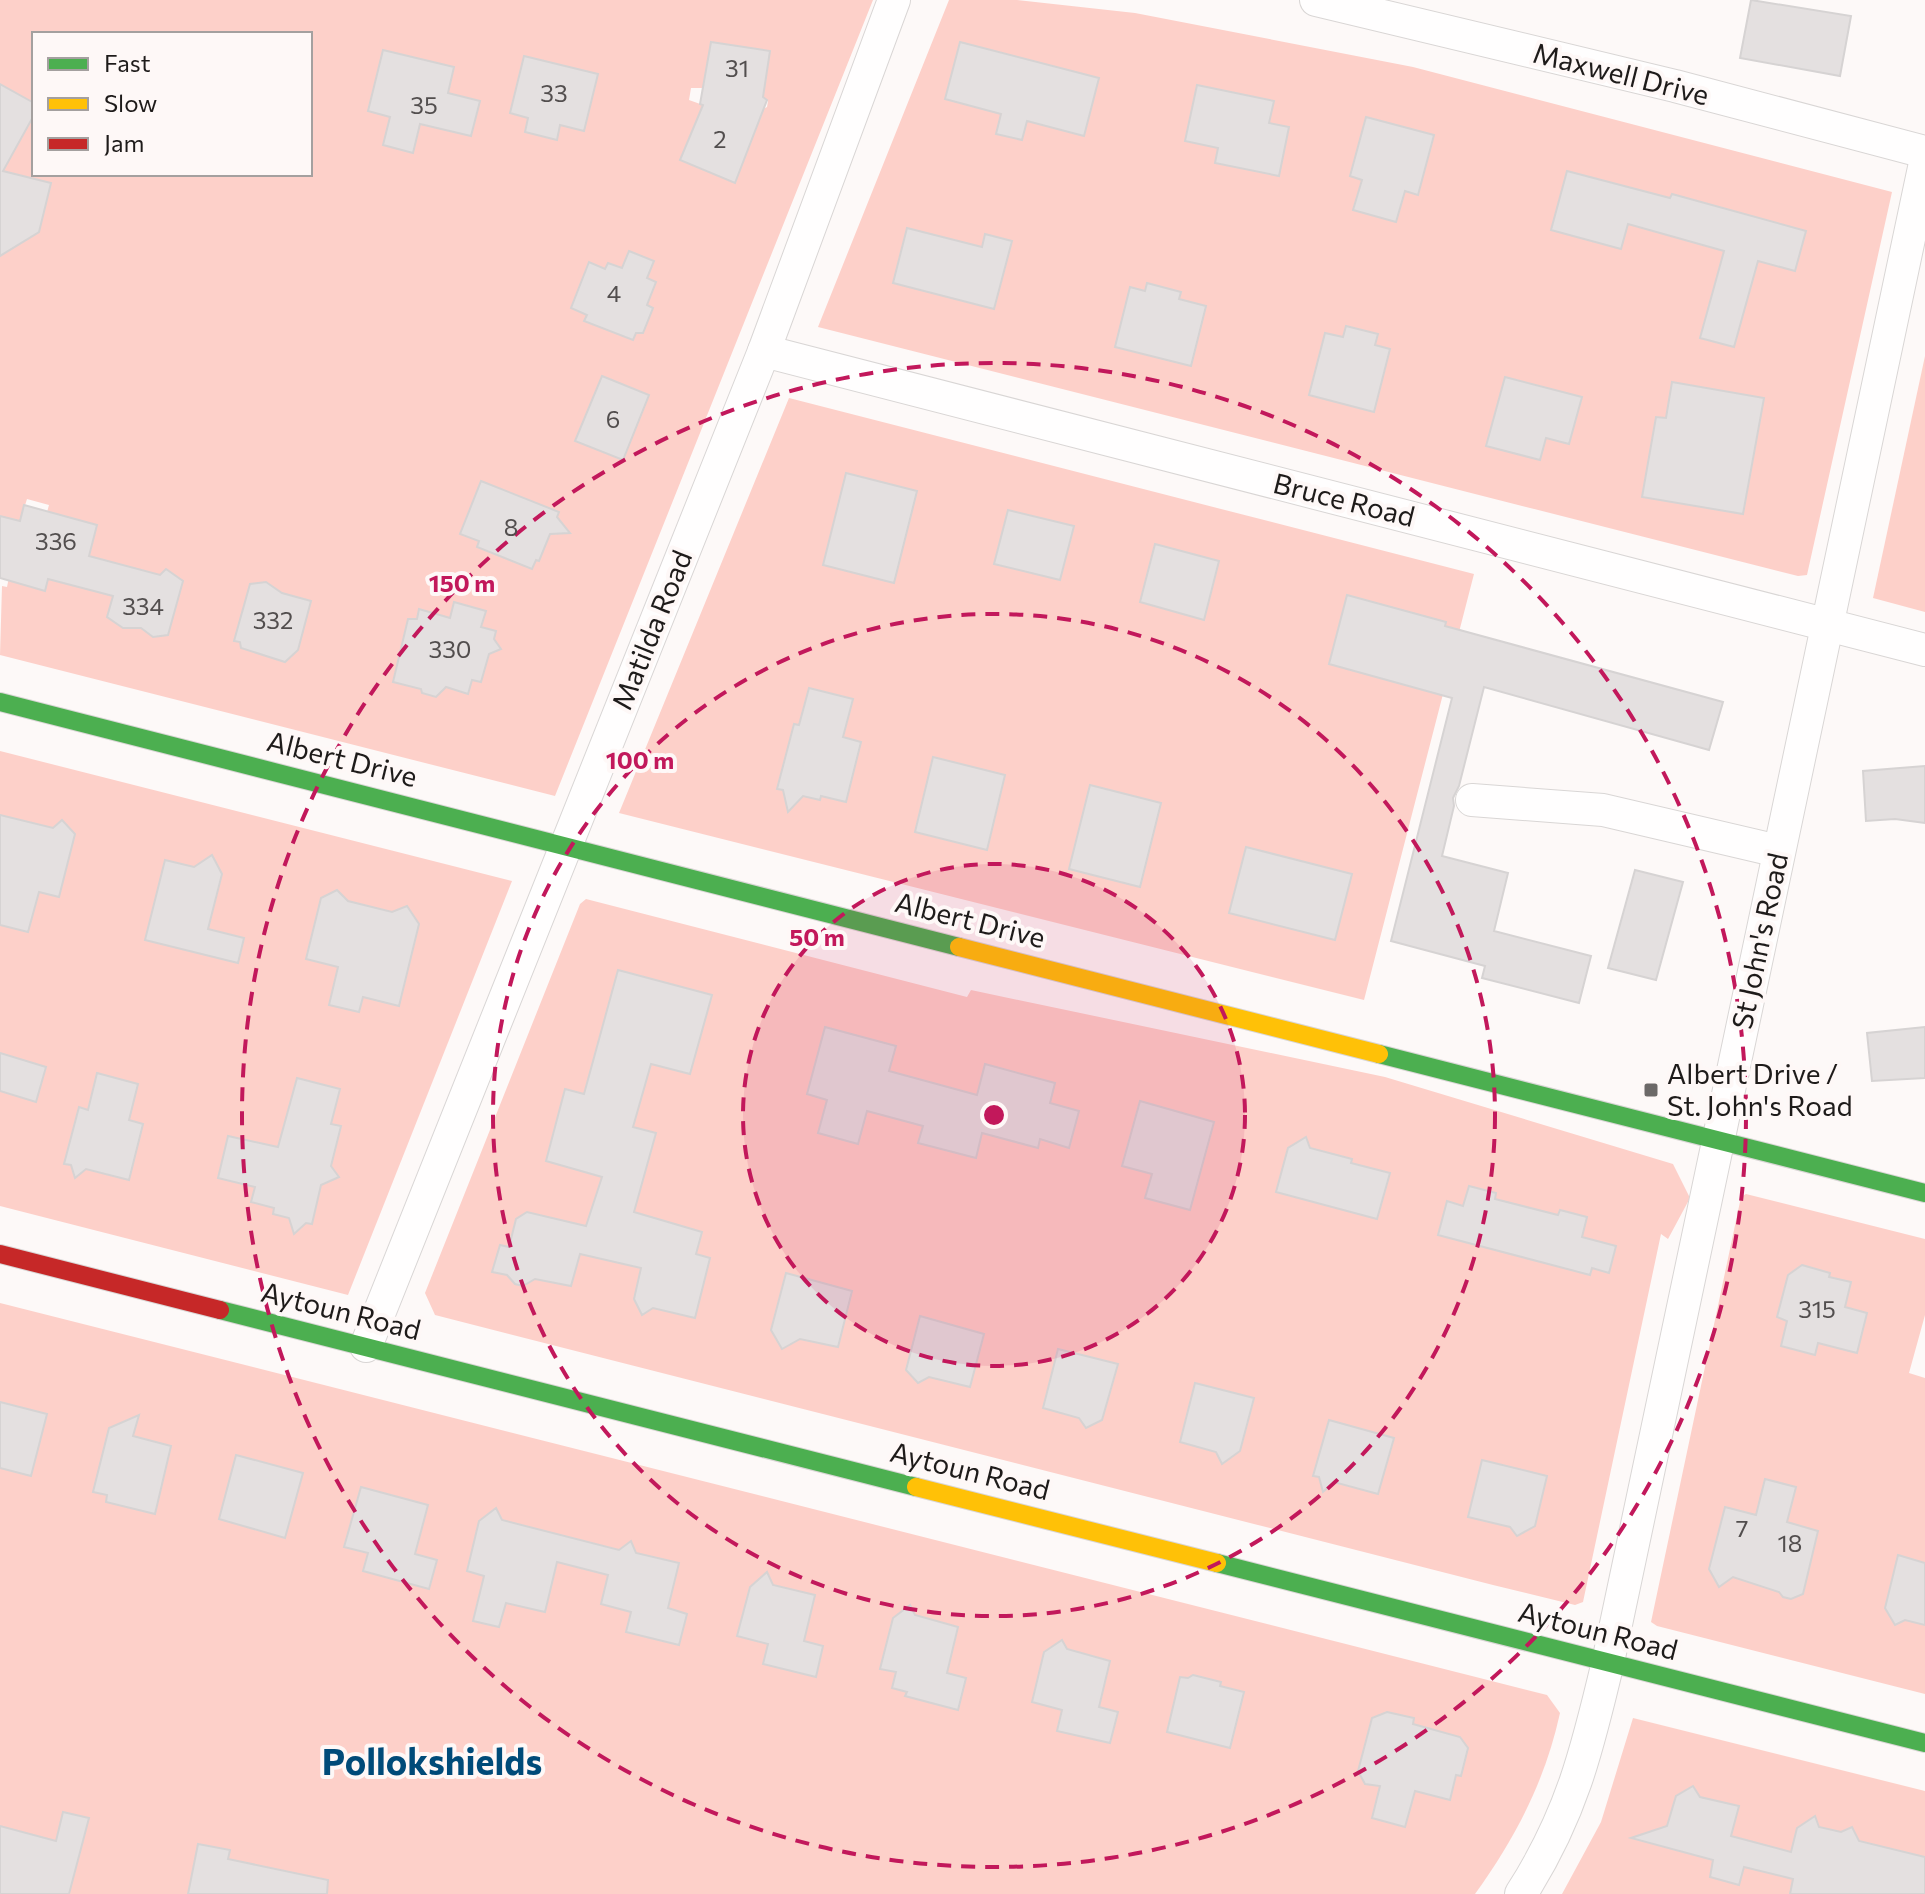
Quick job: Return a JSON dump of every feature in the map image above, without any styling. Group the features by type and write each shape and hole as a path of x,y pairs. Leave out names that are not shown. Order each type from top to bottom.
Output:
{"street":[{"name":"Matilda Road","path":"366,1346 764,351 894,0"},
{"name":"Maxwell Drive","path":"1316,0 1675,86 1925,152"},
{"name":"St John's Road","path":"1521,1894 1566,1812 1579,1778 1608,1662 1925,163"},
{"name":"Bruce Road","path":"764,351 1925,650"},
{"name":"Albert Drive","path":"0,702 1925,1193"},
{"path":"1472,800 1603,810 1778,851"},
{"name":"Aytoun Road","path":"0,1254 1925,1743"}],"shaded area":[{"path":"0,0 873,0 555,796 0,655 2,586 7,587 9,577 45,590 52,566 89,558 97,525 65,516 43,527 49,505 27,499 20,521 0,516 0,213 39,232 51,184 0,175","holes":["711,42 770,51 763,97 768,101 767,107 761,110 735,183 680,159 703,105 689,100 691,88 703,88","383,50 454,67 448,93 480,101 471,136 420,124 412,153 384,145 390,117 368,111"]},
{"path":"949,0 1017,0 1135,13 1413,67 1892,192 1807,575 1798,576 818,327","holes":["960,42 1099,78 1027,121 1022,140 997,134 1001,114 945,99","908,228 982,247 994,309 893,282"]},
{"path":"1925,356 1925,612 1873,598"},
{"path":"789,398 1474,574 1364,1000 619,813","holes":["1246,847 1352,874 1335,939 1229,912"]},
{"path":"0,751 512,881 348,1295 0,1206"},
{"path":"586,899 967,997 971,990 1385,1077 1673,1164 1690,1198 1668,1239 1661,1234 1583,1602 1575,1605 1493,1585 435,1315 425,1293 580,904"},
{"path":"1746,1194 1925,1239 1925,1315 1909,1373 1925,1378 1925,1694 1651,1622 1741,1197"},
{"path":"0,1303 1547,1695 1560,1713 1554,1738 1516,1830 1475,1894 0,1894"},
{"path":"1633,1718 1925,1791 1925,1894 1562,1894 1601,1822"}],"building":[{"path":"1751,0 1851,16 1840,76 1740,58"},
{"path":"711,42 770,51 763,97 767,100 735,183 680,160 703,105 700,104"},
{"path":"960,42 1099,78 1084,136 1027,121 1022,140 996,134 1001,114 945,99"},
{"path":"383,50 454,67 448,93 480,101 471,136 420,124 413,153 383,145 390,117 368,111"},
{"path":"524,56 598,74 584,131 560,125 557,140 525,132 528,118 510,113"},
{"path":"0,84 32,102 32,119 3,171 51,183 39,232 0,256"},
{"path":"1197,85 1274,101 1269,123 1289,127 1279,176 1215,163 1218,148 1185,141"},
{"path":"1366,117 1434,135 1418,195 1405,191 1396,222 1353,210 1362,180 1350,176"},
{"path":"1567,171 1670,198 1672,194 1806,231 1795,271 1758,261 1734,347 1700,338 1724,251 1628,224 1621,249 1551,230"},
{"path":"907,228 982,247 985,234 1012,241 994,309 893,283"},
{"path":"629,251 654,261 647,278 656,282 647,305 653,308 643,333 636,333 633,340 584,321 587,315 571,308 589,262 605,269 608,263 622,268"},
{"path":"1147,283 1181,292 1179,299 1206,306 1191,366 1115,347 1130,287 1145,291"},
{"path":"1346,326 1378,334 1375,345 1390,349 1374,412 1309,395 1325,333 1343,337"},
{"path":"602,376 649,395 623,460 575,441"},
{"path":"1505,377 1582,397 1569,444 1546,438 1540,460 1486,446"},
{"path":"1672,382 1764,398 1743,514 1642,497 1656,417 1666,418"},
{"path":"846,473 917,491 894,583 823,565"},
{"path":"481,481 559,512 557,517 570,533 550,534 539,561 536,560 532,569 477,547 479,541 460,534"},
{"path":"24,505 97,525 89,556 160,575 166,569 183,581 168,635 153,637 141,628 123,628 107,617 113,596 48,579 45,591 0,578 0,516 20,521"},
{"path":"1008,510 1074,526 1060,580 994,564"},
{"path":"1155,544 1219,561 1204,620 1140,602"},
{"path":"266,582 282,593 311,601 298,650 285,662 241,648 240,642 234,641 250,584"},
{"path":"1347,595 1446,622 1445,626 1723,702 1709,750 1484,687 1459,786 1453,798 1454,806 1442,856 1508,873 1494,931 1591,956 1579,1003 1482,978 1485,966 1391,941 1452,698 1329,664"},
{"path":"454,602 486,611 481,627 496,631 494,639 501,649 489,654 481,682 472,680 468,694 446,687 436,697 422,693 421,689 393,682 408,619 417,619 419,609 450,618"},
{"path":"809,688 853,699 843,737 861,742 846,802 821,796 820,800 803,796 788,812 783,790 777,789 794,724 799,725"},
{"path":"933,757 1005,775 987,850 915,832"},
{"path":"1925,766 1925,823 1895,819 1866,821 1863,771"},
{"path":"1090,785 1161,803 1140,887 1069,869"},
{"path":"0,815 53,828 62,820 75,834 59,897 39,892 28,932 0,925"},
{"path":"1246,847 1352,874 1335,940 1229,913"},
{"path":"212,855 222,874 208,929 244,938 238,963 145,940 165,860 194,867"},
{"path":"1635,870 1683,882 1656,980 1608,968"},
{"path":"337,890 348,901 392,912 407,906 419,924 399,1006 363,997 359,1012 329,1005 338,967 306,959 321,898"},
{"path":"618,970 712,995 690,1074 651,1064 633,1127 656,1133 634,1212 702,1232 696,1254 710,1258 695,1318 653,1308 642,1315 634,1299 641,1268 580,1254 571,1286 535,1279 523,1286 515,1284 507,1275 492,1272 500,1245 509,1247 516,1219 527,1212 586,1226 602,1177 546,1161 565,1089 584,1094"},
{"path":"825,1027 896,1046 889,1071 977,1095 985,1064 1055,1083 1050,1103 1079,1111 1069,1148 1040,1139 1038,1148 982,1133 976,1158 918,1143 923,1126 867,1111 858,1144 818,1133 827,1100 807,1094"},
{"path":"1925,1027 1925,1078 1872,1081 1867,1033"},
{"path":"0,1053 46,1067 36,1102 0,1091"},
{"path":"97,1073 138,1084 129,1120 143,1124 129,1180 86,1169 75,1178 71,1165 64,1164 79,1107 88,1110"},
{"path":"297,1078 340,1089 331,1124 341,1126 331,1166 339,1177 321,1185 312,1224 306,1223 294,1234 289,1218 273,1214 274,1208 251,1202 255,1187 218,1178 228,1136 278,1147"},
{"path":"1140,1101 1214,1122 1190,1210 1145,1198 1152,1174 1122,1166"},
{"path":"1306,1137 1310,1148 1390,1173 1377,1219 1276,1192 1288,1148"},
{"path":"1469,1186 1496,1193 1495,1199 1558,1215 1560,1210 1587,1217 1582,1237 1616,1246 1609,1273 1592,1268 1590,1275 1438,1235 1447,1201 1463,1206"},
{"path":"1802,1265 1830,1273 1829,1277 1851,1282 1845,1307 1867,1313 1857,1353 1818,1343 1815,1355 1781,1346 1787,1321 1777,1317 1788,1275"},
{"path":"786,1273 852,1291 838,1347 800,1339 782,1349 771,1330"},
{"path":"920,1316 984,1334 970,1387 929,1377 918,1383 906,1370"},
{"path":"1058,1349 1118,1364 1102,1420 1086,1428 1079,1418 1043,1408"},
{"path":"1195,1383 1254,1398 1240,1451 1222,1464 1216,1452 1180,1442"},
{"path":"0,1402 47,1414 31,1476 0,1468"},
{"path":"139,1415 133,1436 171,1446 155,1514 106,1502 107,1495 93,1492 109,1428"},
{"path":"1329,1420 1394,1438 1378,1494 1334,1482 1323,1492 1319,1477 1313,1476"},
{"path":"236,1455 303,1473 285,1538 219,1519"},
{"path":"1482,1460 1547,1476 1535,1526 1517,1536 1510,1527 1468,1517"},
{"path":"1765,1479 1796,1487 1787,1522 1818,1531 1803,1594 1791,1599 1733,1577 1719,1587 1709,1569 1725,1507 1756,1515"},
{"path":"361,1487 428,1505 415,1554 437,1560 429,1589 363,1571 368,1553 344,1547"},
{"path":"496,1508 502,1520 619,1550 631,1541 636,1553 679,1563 668,1608 687,1614 679,1645 626,1632 631,1612 601,1604 608,1575 557,1562 545,1612 506,1603 499,1627 473,1621 484,1576 467,1571 479,1521"},
{"path":"1898,1555 1925,1563 1925,1625 1905,1620 1895,1625 1885,1608"},
{"path":"767,1572 773,1585 815,1595 804,1641 823,1646 816,1677 763,1664 768,1644 737,1636 750,1587"},
{"path":"910,1605 915,1615 958,1627 947,1673 966,1678 958,1710 905,1696 907,1692 892,1688 896,1672 880,1669 893,1618"},
{"path":"1062,1640 1067,1649 1110,1661 1099,1707 1118,1712 1110,1743 1057,1731 1062,1710 1032,1702 1044,1652"},
{"path":"1193,1675 1244,1692 1230,1748 1167,1732 1180,1677"},
{"path":"1387,1712 1414,1718 1413,1724 1460,1737 1468,1748 1461,1776 1456,1775 1450,1800 1415,1791 1405,1827 1372,1818 1380,1786 1365,1784 1358,1771 1372,1718"},
{"path":"1693,1786 1700,1797 1739,1806 1731,1836 1791,1852 1797,1828 1815,1816 1819,1827 1841,1832 1852,1827 1859,1841 1925,1857 1925,1894 1790,1894 1793,1879 1744,1867 1739,1885 1710,1877 1713,1860 1631,1838 1667,1826 1676,1796"},
{"path":"63,1812 89,1818 69,1894 0,1894 0,1826 56,1841"},
{"path":"198,1844 230,1850 228,1859 328,1880 327,1894 188,1894"}],"traffic: fast":[{"path":"0,702 959,947"},
{"path":"1379,1054 1925,1193"},
{"path":"220,1310 916,1487"},
{"path":"1217,1563 1925,1743"}],"traffic: slow":[{"path":"959,947 1379,1054"},
{"path":"916,1487 1217,1563"}],"traffic: jam":[{"path":"0,1254 220,1310"}],"place":[{"name":"Albert Drive / St. John's Road","path":"1651,1090"}],"district":[{"name":"Pollokshields","path":"432,1762"}]}
